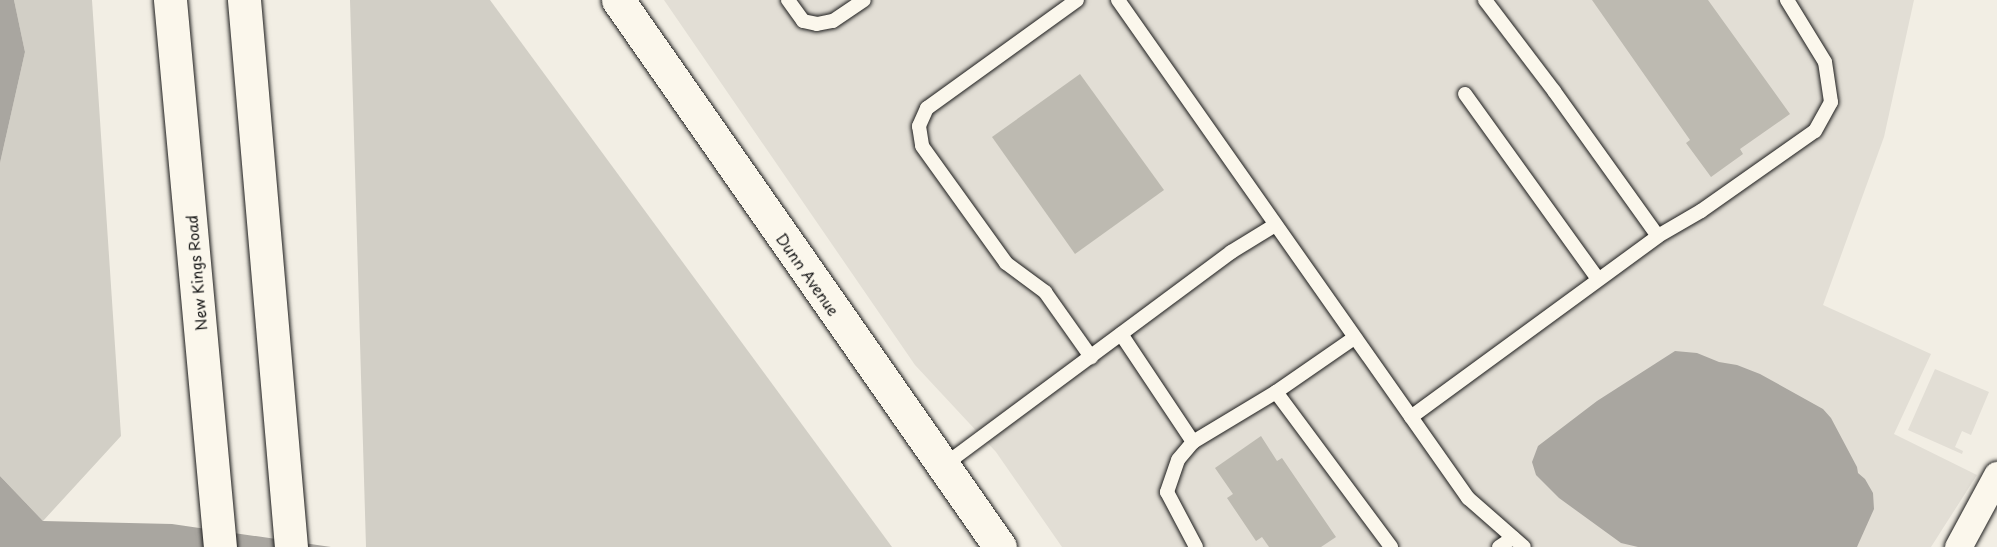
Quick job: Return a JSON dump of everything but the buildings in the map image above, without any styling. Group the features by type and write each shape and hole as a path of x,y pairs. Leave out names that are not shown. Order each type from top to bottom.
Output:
{"main road":[{"name":"New Kings Road","path":"170,0 220,547"},
{"path":"244,0 291,547"},
{"name":"Dunn Avenue","path":"618,0 1000,547"}],"street":[{"path":"1958,547 1997,475"}],"lane":[{"path":"788,0 803,21 817,24 833,21 864,0"},
{"path":"1077,0 927,108 919,126 922,146 1006,263 1045,292 1091,357"},
{"path":"1118,0 1467,498 1519,542"},
{"path":"1485,0 1554,90 1658,236"},
{"path":"1411,417 1658,236 1701,211 1815,131 1832,102 1825,62 1787,0"},
{"path":"1465,94 1598,279"},
{"path":"943,466 1231,252 1275,225"},
{"path":"1121,334 1193,442"},
{"path":"1196,547 1167,492 1178,460 1193,442 1276,392 1354,338"},
{"path":"1276,392 1391,547"},
{"path":"1499,547 1519,542"}],"shaded area":[{"path":"0,0 14,0 25,52 0,163"},
{"path":"14,0 92,0 121,436 43,521 0,476 0,163 25,52"},
{"path":"350,0 490,0 892,547 366,547"},
{"path":"664,0 1914,0 1884,137 1823,305 1931,354 1894,434 1977,475 1931,547 1062,547 996,452 915,365"},
{"path":"1675,351 1697,353 1760,374 1823,409 1831,418 1858,473 1865,479 1873,493 1874,509 1857,547 1638,547 1621,543 1559,498 1536,475 1532,462 1538,446 1597,401"},
{"path":"1935,369 1989,392 1971,435 1962,431 1955,447 1963,451 1962,454 1908,430"},
{"path":"0,476 43,521 172,524 331,547 0,547"}]}
